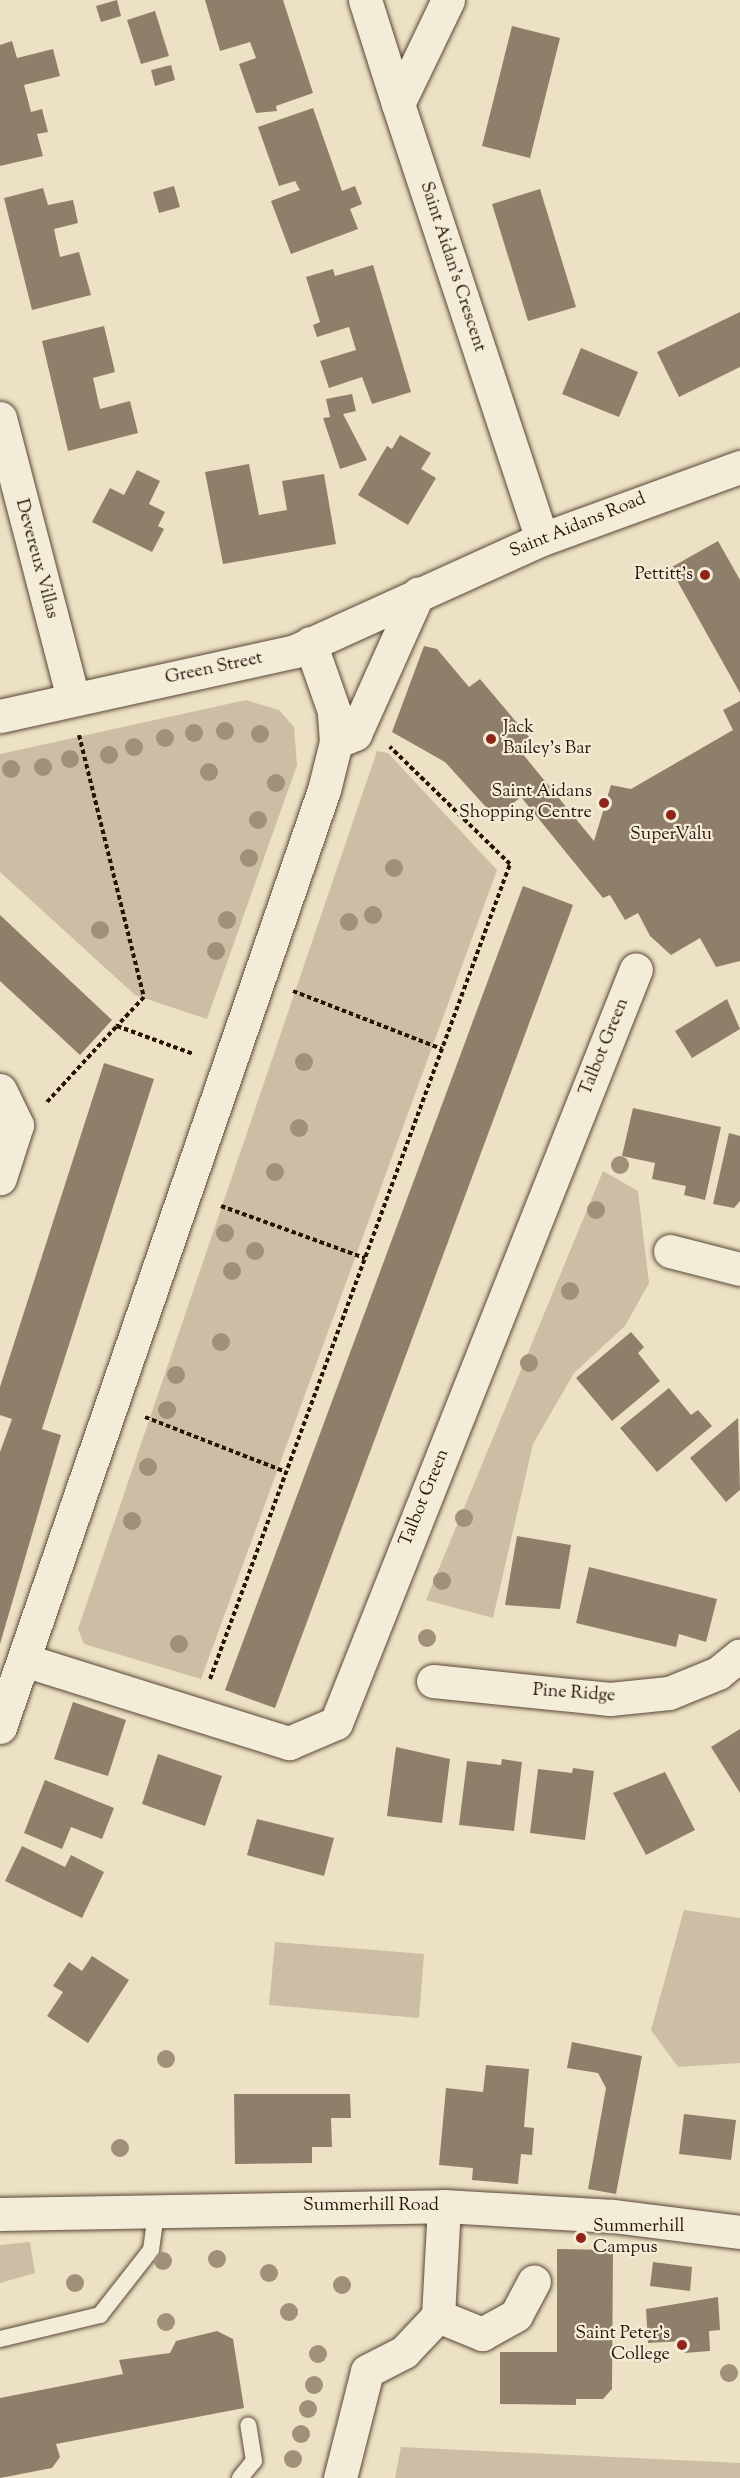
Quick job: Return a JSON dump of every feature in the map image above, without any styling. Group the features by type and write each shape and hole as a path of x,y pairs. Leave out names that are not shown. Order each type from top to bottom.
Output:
{"street":[{"path":"365,0 398,104"},
{"path":"398,104 448,0"},
{"name":"Saint Aidan's Crescent","path":"398,104 542,539"},
{"name":"Devereux Villas","path":"0,418 76,714"},
{"name":"Saint Aidans Road","path":"418,594 542,539 740,466"},
{"path":"336,742 355,734 418,594"},
{"name":"Green Street","path":"0,716 76,714 310,644 418,594"},
{"path":"0,1727 336,742 334,711 310,644"},
{"name":"Talbot Green","path":"24,1660 290,1743 336,1722 636,969"},
{"path":"0,1090 17,1125 0,1178"},
{"path":"670,1251 740,1269"},
{"name":"Pine Ridge","path":"433,1681 610,1699 669,1693 718,1673 740,1655"},
{"path":"340,2478 367,2371 404,2352 438,2316 444,2206"},
{"name":"Summerhill Road","path":"0,2214 157,2208 444,2206 613,2216 740,2232"},
{"path":"438,2316 482,2334 516,2314 534,2281"}],"lane":[{"path":"0,2339 100,2315 151,2250 157,2208"},
{"path":"240,2478 254,2461 248,2425"}],"path":[{"path":"17,1125 52,1098 144,997 76,714"},
{"path":"206,1688 510,864 380,742"},
{"path":"284,988 442,1049"},
{"path":"117,1026 199,1056"},
{"path":"214,1203 365,1258"},
{"path":"138,1415 286,1473"}],"shaded area":[{"path":"246,700 279,710 294,727 297,765 207,1019 135,995 0,872 0,754"},
{"path":"377,751 388,753 497,870 201,1679 84,1644 78,1629"},
{"path":"603,1171 638,1191 649,1283 625,1326 574,1373 533,1444 493,1618 426,1600"},
{"path":"684,1910 740,1918 740,2063 678,2067 651,2030"},
{"path":"275,1942 424,1954 419,2018 269,2005"},
{"path":"30,2242 35,2273 0,2283 0,2245"},
{"path":"401,2447 740,2463 740,2478 395,2478"}],"building":[{"path":"117,0 121,16 101,22 96,6"},
{"path":"205,0 283,0 313,93 276,106 277,111 256,113 239,64 256,58 250,42 220,51"},
{"path":"155,11 169,56 141,64 127,20"},
{"path":"512,26 560,38 530,158 482,146"},
{"path":"12,41 17,58 53,49 60,76 24,85 31,112 42,109 48,132 37,134 43,156 0,166 0,45"},
{"path":"171,65 175,80 155,86 151,70"},
{"path":"313,108 342,191 355,186 362,204 350,209 358,229 291,254 271,201 300,190 295,181 279,186 258,127"},
{"path":"174,186 180,207 159,213 153,192"},
{"path":"43,188 48,205 73,200 78,223 54,229 60,257 79,252 91,295 32,310 4,198"},
{"path":"540,189 576,307 528,321 492,204"},
{"path":"373,265 411,392 372,404 362,377 329,388 320,361 356,350 349,327 317,337 313,325 320,322 306,277 333,269 335,276"},
{"path":"740,312 740,367 679,397 657,352"},
{"path":"104,326 115,372 93,378 100,409 130,401 138,433 68,451 42,341"},
{"path":"581,348 638,372 619,417 562,394"},
{"path":"352,394 356,411 343,414 367,460 340,469 323,418 330,417 326,399"},
{"path":"400,435 431,453 421,469 436,478 408,525 358,495 387,446 392,449"},
{"path":"249,464 259,515 287,510 282,481 324,474 336,544 223,564 205,472"},
{"path":"137,470 160,481 149,504 165,512 158,526 164,529 152,552 92,522 110,488 124,495"},
{"path":"718,541 740,580 740,693 670,568"},
{"name":"SuperValu","path":"424,646 437,649 469,687 480,679 529,737 517,747 594,841 611,785 631,789 733,730 723,710 740,701 740,961 716,967 700,938 671,955 650,936 638,913 625,920 610,895 603,898 521,797 495,817 445,762 392,732"},
{"path":"523,886 573,905 275,1708 225,1690"},
{"path":"0,915 112,1020 80,1055 0,981"},
{"path":"727,999 740,1029 692,1058 675,1031"},
{"path":"104,1063 154,1079 42,1429 61,1435 0,1644 0,1452 12,1419 0,1415 0,1387"},
{"path":"633,1108 721,1127 705,1200 684,1195 686,1186 652,1179 655,1163 622,1156"},
{"path":"729,1133 740,1136 740,1201 734,1208 713,1204"},
{"path":"631,1332 644,1347 638,1353 660,1381 612,1421 576,1378"},
{"path":"669,1388 691,1415 698,1410 712,1426 657,1472 620,1428"},
{"path":"738,1418 740,1490 726,1502 690,1458"},
{"path":"517,1536 571,1545 560,1609 505,1605"},
{"path":"589,1567 717,1599 706,1642 679,1634 676,1647 576,1623"},
{"path":"73,1702 126,1720 108,1776 54,1759"},
{"path":"740,1729 740,1793 711,1747"},
{"path":"396,1747 450,1759 442,1823 387,1816"},
{"path":"158,1754 222,1776 205,1826 142,1804"},
{"path":"502,1759 522,1762 514,1831 459,1825 467,1761 501,1765"},
{"path":"573,1768 594,1771 585,1840 530,1833 538,1769 572,1773"},
{"path":"665,1772 695,1830 646,1855 613,1793"},
{"path":"45,1780 114,1808 102,1839 71,1827 62,1849 24,1833"},
{"path":"257,1819 334,1838 324,1876 247,1855"},
{"path":"22,1846 65,1867 71,1855 104,1872 82,1918 5,1881"},
{"path":"92,1956 129,1980 88,2043 47,2016 63,1992 53,1986 69,1962 82,1971"},
{"path":"572,2042 642,2056 616,2194 588,2189 606,2088 598,2073 567,2068"},
{"path":"486,2065 529,2069 524,2127 534,2128 532,2155 521,2154 518,2184 472,2180 473,2168 439,2165 446,2088 483,2092"},
{"path":"234,2094 350,2094 351,2118 331,2118 332,2147 312,2147 312,2163 235,2164"},
{"path":"684,2114 736,2120 731,2160 679,2154"},
{"path":"557,2249 613,2250 612,2389 603,2399 576,2399 576,2405 500,2404 500,2352 557,2352"},
{"path":"653,2262 692,2267 690,2291 650,2286"},
{"path":"718,2297 720,2330 709,2331 710,2351 684,2353 683,2341 648,2343 646,2309"},
{"path":"217,2331 233,2339 244,2408 56,2444 60,2457 52,2468 0,2478 0,2398 123,2374 119,2360 170,2353 176,2341"}],"place":[{"name":"Pettitt's","path":"705,575"},
{"name":"Jack Bailey’s Bar","path":"491,739"},
{"name":"Saint Aidans Shopping Centre","path":"604,803"},
{"name":"SuperValu","path":"671,815"},
{"name":"Summerhill Campus","path":"581,2238"},
{"name":"Saint Peter's College","path":"682,2345"}]}
